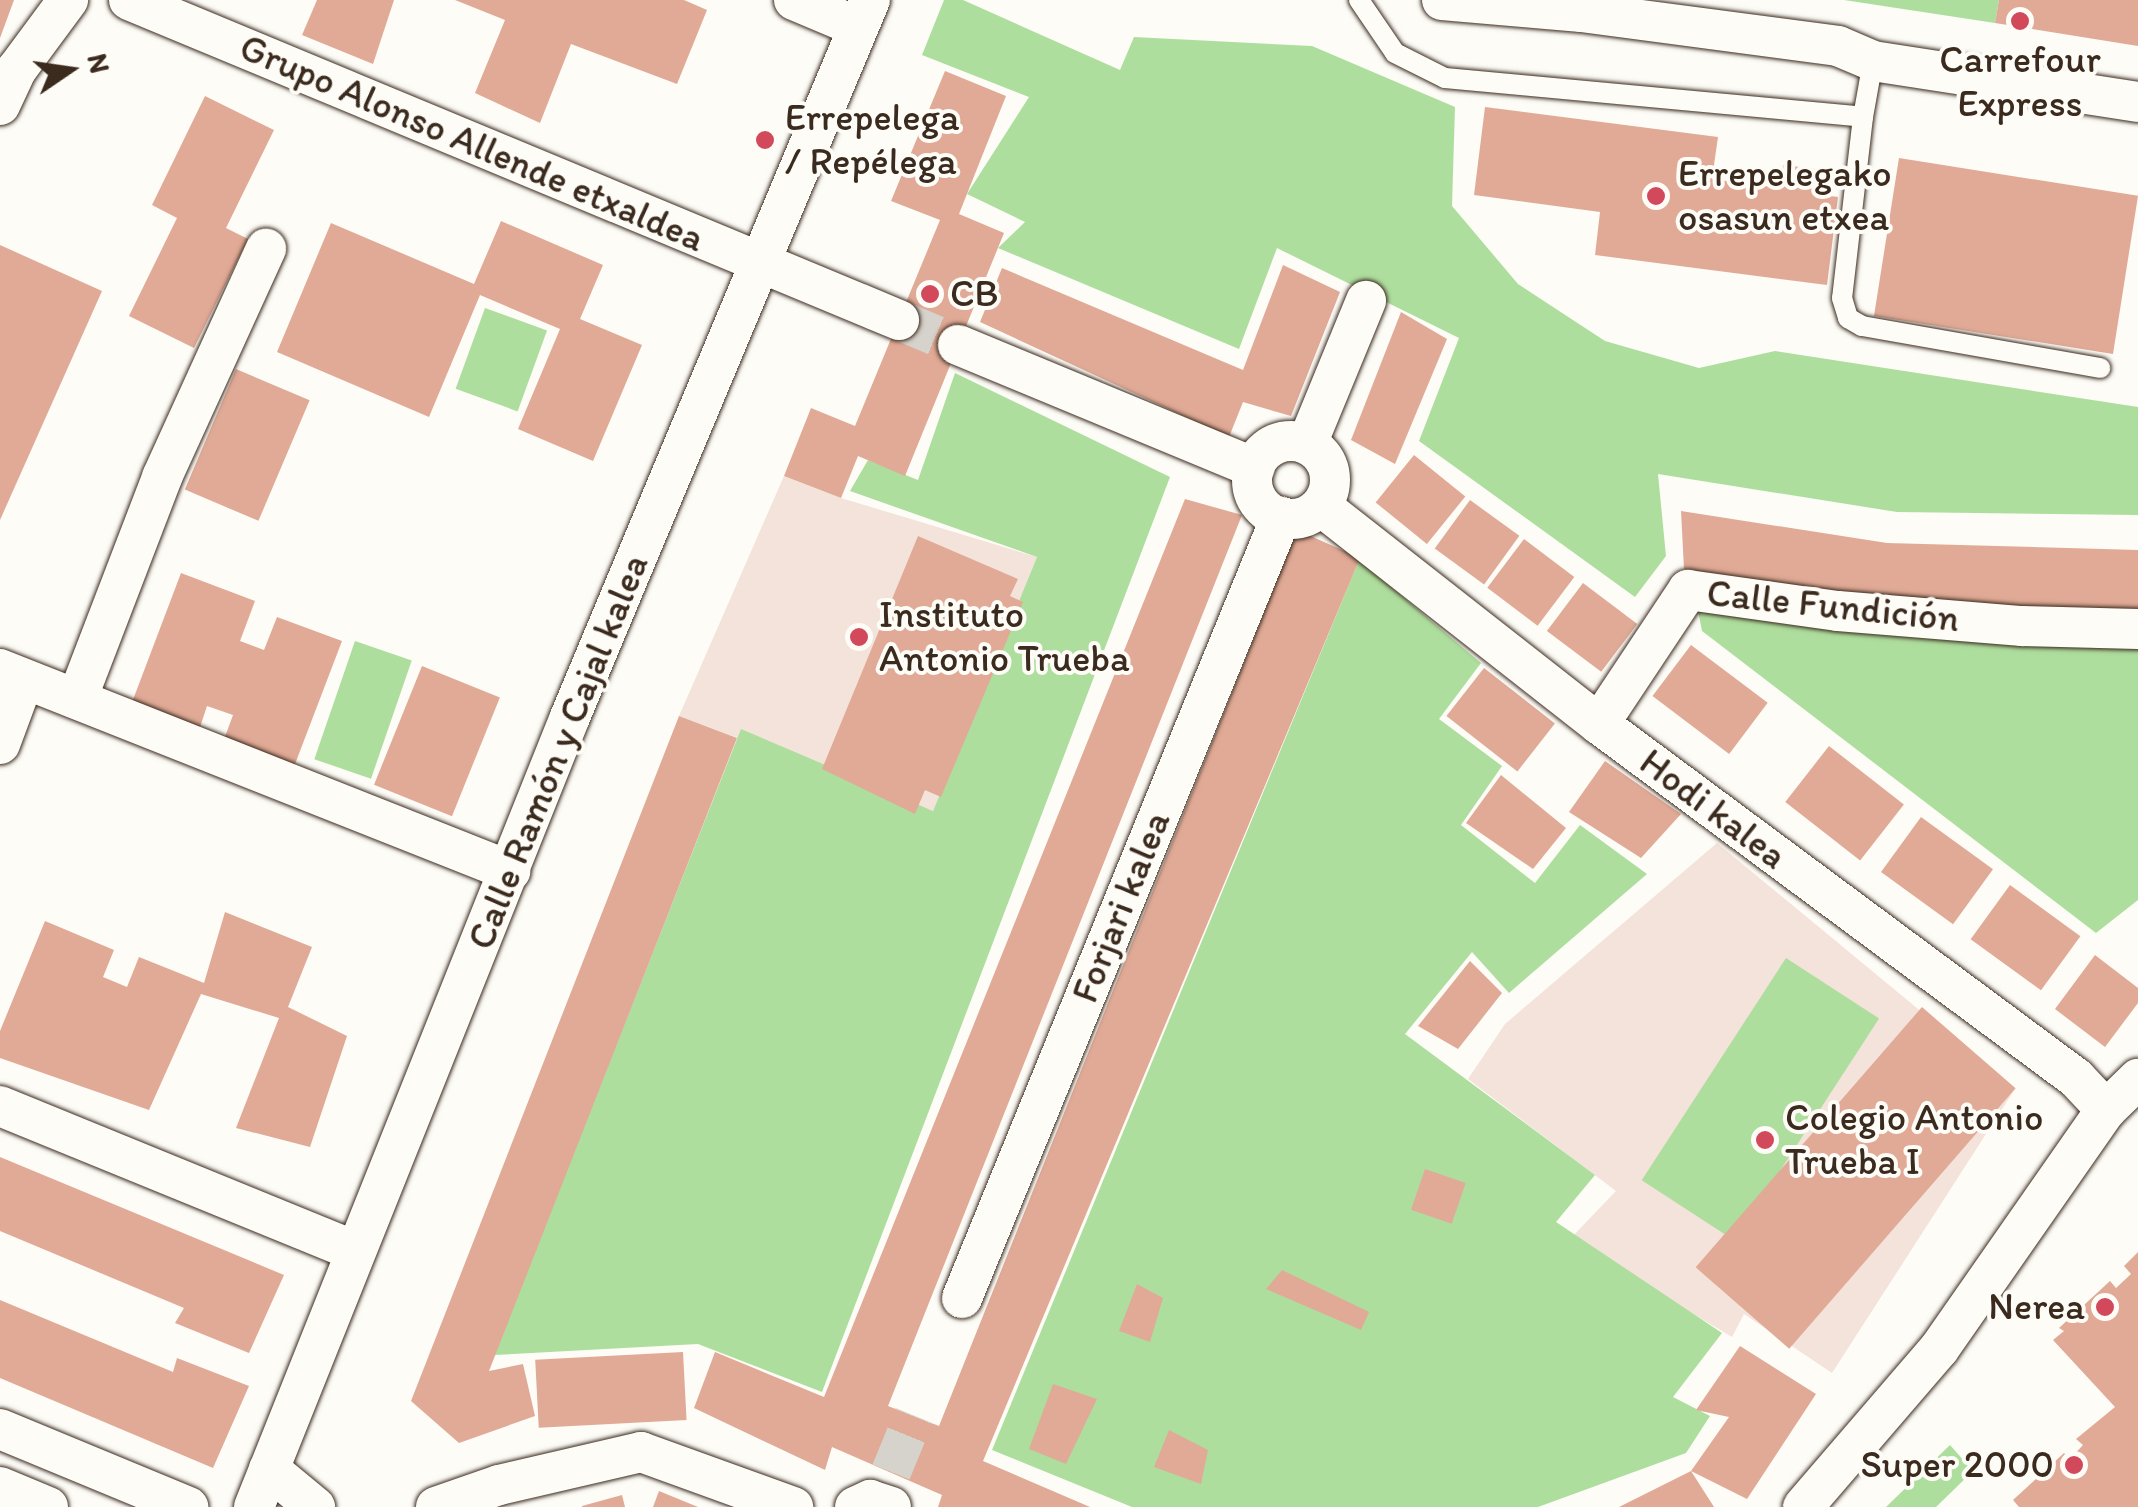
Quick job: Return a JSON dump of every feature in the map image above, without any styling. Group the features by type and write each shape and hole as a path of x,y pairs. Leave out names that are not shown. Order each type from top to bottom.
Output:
{"street":[{"path":"0,105 9,70 68,0"},
{"name":"Grupo Alonso Allende etxaldea","path":"128,0 760,262"},
{"path":"794,0 864,14"},
{"path":"1442,0 1581,6 1838,46 1873,61 2138,102"},
{"name":"Calle Ramón y Cajal kalea","path":"254,1507 510,871 864,14"},
{"path":"77,699 162,477 266,249"},
{"path":"760,262 899,320"},
{"path":"1307,444 1366,301"},
{"path":"958,345 1255,468"},
{"path":"1284,442 1307,444 1325,460 1329,472 1327,495 1320,506 1302,517 1270,513 1256,496 1255,468 1272,446 1284,442"},
{"name":"Hodi kalea","path":"1320,506 1599,724 2076,1078 2106,1110"},
{"name":"Forjari kalea","path":"962,1298 1281,517"},
{"name":"Calle Fundición","path":"1599,724 1688,590 1838,612 2022,626 2138,629"},
{"path":"0,744 12,674 510,871"},
{"path":"1804,1507 1938,1349 2106,1110 2138,1079"},
{"path":"0,1106 356,1251"},
{"path":"0,1429 188,1507"},
{"path":"436,1507 500,1485 642,1452 793,1507"},
{"path":"269,1470 314,1507"},
{"path":"0,1487 48,1507"}],"lane":[{"path":"1359,0 1395,52 1444,78 1864,117"},
{"path":"1873,61 1842,298 1848,318 1862,326 2100,368"}],"shaded area":[{"name":"Instituto Antonio Trueba","path":"784,476 841,498 1037,557 933,811 679,716"},
{"name":"Colegio Antonio Trueba I","path":"1717,843 2015,1089 1832,1373 1744,1314 1732,1337 1569,1240 1616,1191 1468,1079 1505,1024"}],"green space":[{"path":"944,0 963,0 1120,70 1134,37 1312,46 1455,107 1452,206 1518,284 1605,341 1699,368 1775,351 2138,407 2138,515 1897,512 1658,474 1666,556 1635,597 1419,441 1459,338 1277,248 1239,349 998,248 1025,222 967,194 1029,97 922,55"},
{"path":"1844,0 1999,0 1995,23"},
{"path":"485,308 547,331 518,411 456,389"},
{"path":"955,373 1170,477 822,1392 698,1344 494,1355 741,729 933,811 1037,557 850,491 868,460 918,480"},
{"path":"1359,560 1481,663 1439,719 1502,766 1461,825 1535,883 1580,825 1647,874 1509,993 1472,952 1405,1034 1595,1175 1556,1222 1722,1333 1673,1397 1710,1416 1686,1453 1538,1507 1132,1507 992,1450"},
{"path":"1690,570 2138,613 2138,900 2096,933 1702,631"},
{"path":"355,641 412,661 371,779 314,759"},
{"path":"1786,958 1879,1018 1735,1241 1642,1180"},
{"path":"1950,1445 1973,1471 1936,1507 1886,1507"}],"building":[{"path":"0,0 14,0 0,38"},
{"path":"317,0 394,0 373,64 302,35"},
{"path":"455,0 684,0 707,10 677,84 571,44 540,123 475,93 505,20"},
{"path":"1999,0 2138,0 2138,46 1995,23"},
{"path":"945,71 1006,96 959,214 1004,233 905,476 858,456 841,498 784,476 811,408 855,426 940,220 891,201"},
{"path":"205,96 274,130 226,228 248,239 194,348 129,316 177,218 152,205"},
{"name":"Errepelegako osasun etxea","path":"1485,107 1718,137 1712,179 1780,188 1783,165 1826,170 1823,195 1838,197 1827,285 1595,255 1600,212 1474,195"},
{"path":"1899,158 2138,196 2113,354 1874,316"},
{"path":"501,221 603,265 580,319 642,345 593,461 518,429 560,329 480,295 429,417 277,352 331,223 474,284"},
{"path":"0,245 102,291 0,520"},
{"path":"1283,265 1340,292 1291,416 1243,402 1229,437 980,322 1002,268 1243,370"},
{"path":"1401,312 1447,339 1395,464 1351,440"},
{"path":"236,369 310,400 258,521 185,490"},
{"path":"1414,455 1465,497 1427,544 1376,502"},
{"path":"1185,499 1242,515 888,1406 939,1426 1297,530 1360,558 983,1461 1090,1507 938,1507 942,1495 832,1447 825,1470 694,1408 715,1352 824,1397"},
{"path":"1470,500 1519,536 1484,584 1435,549"},
{"path":"1681,511 1887,543 2138,550 2138,617 1897,607 1684,569"},
{"path":"918,536 1018,579 1010,596 1023,602 941,797 925,790 915,814 822,769"},
{"path":"1524,539 1574,577 1538,626 1487,588"},
{"path":"181,573 255,601 240,641 264,650 277,617 342,641 292,772 222,745 233,715 207,706 199,730 131,705"},
{"path":"1583,583 1637,624 1601,672 1547,631"},
{"path":"1691,645 1768,703 1729,754 1652,696"},
{"path":"422,666 500,697 452,816 374,785"},
{"path":"1484,668 1555,723 1517,771 1446,716"},
{"path":"679,716 737,738 489,1371 523,1364 535,1416 459,1443 411,1401"},
{"path":"1829,746 1904,804 1860,860 1785,802"},
{"path":"1605,761 1681,814 1641,858 1569,812"},
{"path":"1501,775 1566,828 1533,869 1466,823"},
{"path":"1921,817 1993,869 1953,924 1881,872"},
{"path":"2010,885 2080,936 2041,990 1971,939"},
{"path":"225,912 312,947 288,1007 347,1036 310,1147 236,1128 279,1018 201,994 149,1110 0,1058 0,1031 45,921 114,950 103,977 127,987 139,957 204,983"},
{"path":"2095,955 2138,988 2138,1003 2105,1047 2055,1009"},
{"path":"1470,961 1502,993 1458,1049 1418,1026"},
{"path":"1922,1007 2016,1088 1789,1349 1696,1267"},
{"path":"0,1157 284,1275 249,1353 175,1323 184,1308 0,1231"},
{"path":"1425,1169 1466,1183 1452,1224 1411,1210"},
{"path":"2138,1252 2138,1507 2019,1507 2013,1500 2064,1453 2070,1459 2083,1445 2076,1439 2115,1407 2053,1340 2064,1331 2059,1328 2110,1281 2116,1288 2131,1274 2124,1266"},
{"path":"1282,1270 1369,1312 1361,1330 1266,1289"},
{"path":"1137,1284 1163,1298 1150,1342 1119,1331"},
{"path":"0,1300 173,1372 177,1358 249,1386 213,1468 0,1378"},
{"path":"1740,1346 1816,1394 1747,1499 1691,1471 1729,1417 1696,1410"},
{"path":"683,1352 687,1420 539,1428 535,1360"},
{"path":"1053,1384 1097,1399 1066,1464 1029,1449"},
{"path":"1169,1430 1208,1450 1201,1484 1154,1467"},
{"path":"1691,1471 1714,1507 1619,1507"},
{"path":"659,1491 698,1507 653,1507"},
{"path":"622,1495 625,1507 582,1507 582,1506"}],"tunnel":[{"path":"899,320 958,345"},
{"path":"891,1472 914,1416"}],"place":[{"name":"Carrefour Express","path":"2020,21"},
{"name":"Errepelega / Repélega","path":"765,140"},
{"name":"Errepelegako osasun etxea","path":"1656,196"},
{"name":"CB","path":"930,294"},
{"name":"Instituto Antonio Trueba","path":"859,637"},
{"name":"Colegio Antonio Trueba I","path":"1765,1140"},
{"name":"Nerea","path":"2105,1307"},
{"name":"Super 2000","path":"2074,1465"}]}
